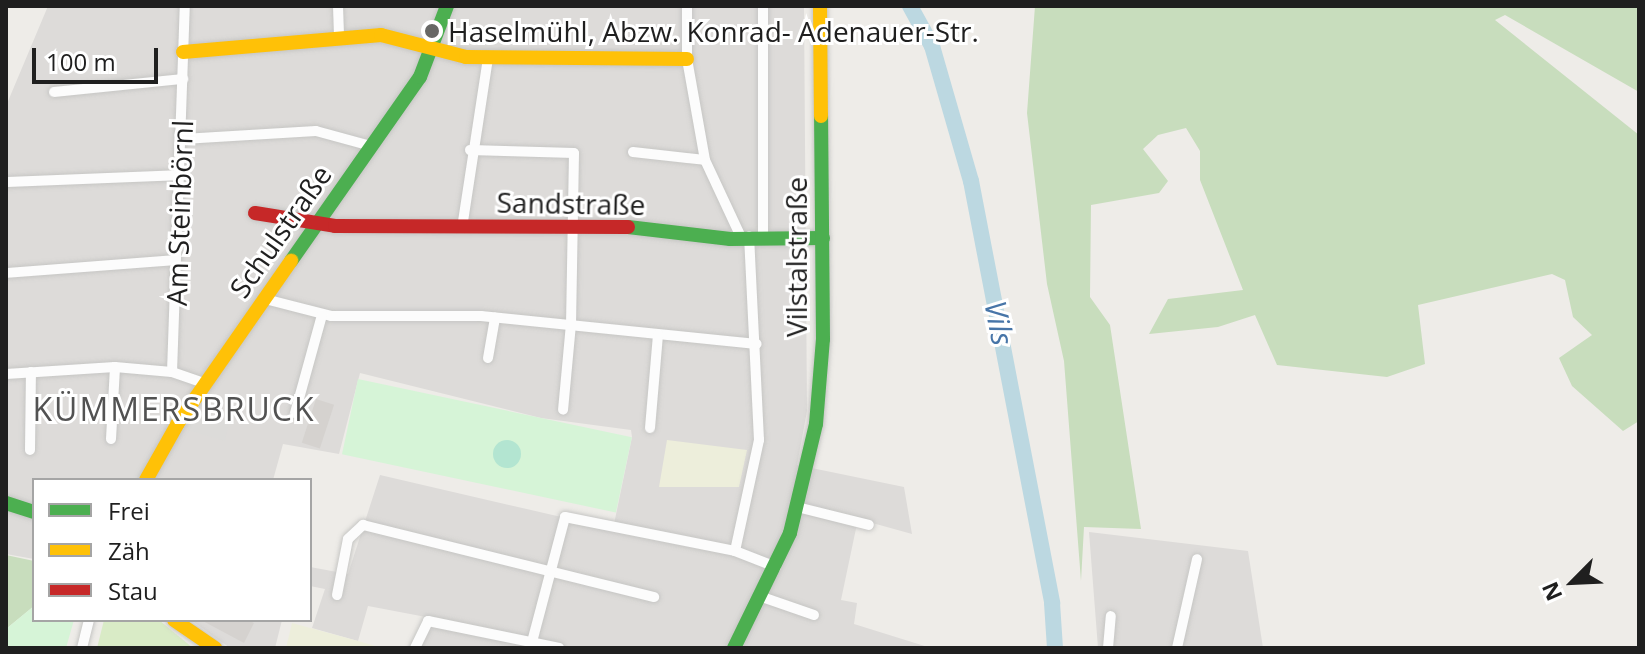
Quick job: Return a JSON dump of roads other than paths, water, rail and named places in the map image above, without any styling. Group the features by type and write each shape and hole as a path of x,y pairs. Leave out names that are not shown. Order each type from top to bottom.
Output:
{"street":[{"name":"Am Steinbörnl","path":"172,372 178,175 183,139 185,6"},
{"path":"338,6 339,36"},
{"name":"Schulstraße","path":"147,478 206,384 420,77 447,6"},
{"path":"687,6 687,59 705,160 751,236"},
{"path":"735,551 759,440 751,236 763,6"},
{"name":"Vilstalstraße","path":"738,647 776,567 797,507 820,379 823,238 820,6"},
{"path":"183,52 339,36 381,35 488,59 687,59"},
{"path":"462,228 470,150 488,59"},
{"path":"54,92 183,79"},
{"path":"183,139 316,131 371,146"},
{"path":"470,150 574,153 571,324 563,410"},
{"path":"633,152 705,160"},
{"path":"6,182 178,175"},
{"name":"Sandstraße","path":"255,213 318,221 462,228 572,229 607,225 823,238"},
{"path":"6,273 174,260"},
{"path":"265,299 322,315 495,318 757,344"},
{"path":"295,413 322,315"},
{"path":"488,358 495,318"},
{"path":"650,428 658,335"},
{"path":"111,439 115,367"},
{"path":"6,374 115,367 172,372 206,384"},
{"path":"30,450 31,372"},
{"path":"6,503 32,511"},
{"path":"797,507 869,525"},
{"path":"532,642 565,517 735,551 776,567"},
{"path":"337,595 348,539 363,525 550,567 654,597"},
{"path":"1177,648 1197,559"},
{"path":"762,597 814,615"},
{"path":"1108,648 1111,616"},
{"path":"415,648 428,621 559,648"},
{"path":"82,648 88,622"},
{"path":"177,622 215,648"}],"waterway":[{"name":"Vils","path":"910,6 932,46 971,181 1052,603 1055,648"}],"place":[{"name":"Haselmühl, Abzw. Konrad- Adenauer-Str.","path":"432,31"}],"district":[{"name":"KÜMMERSBRUCK","path":"174,409"}]}
